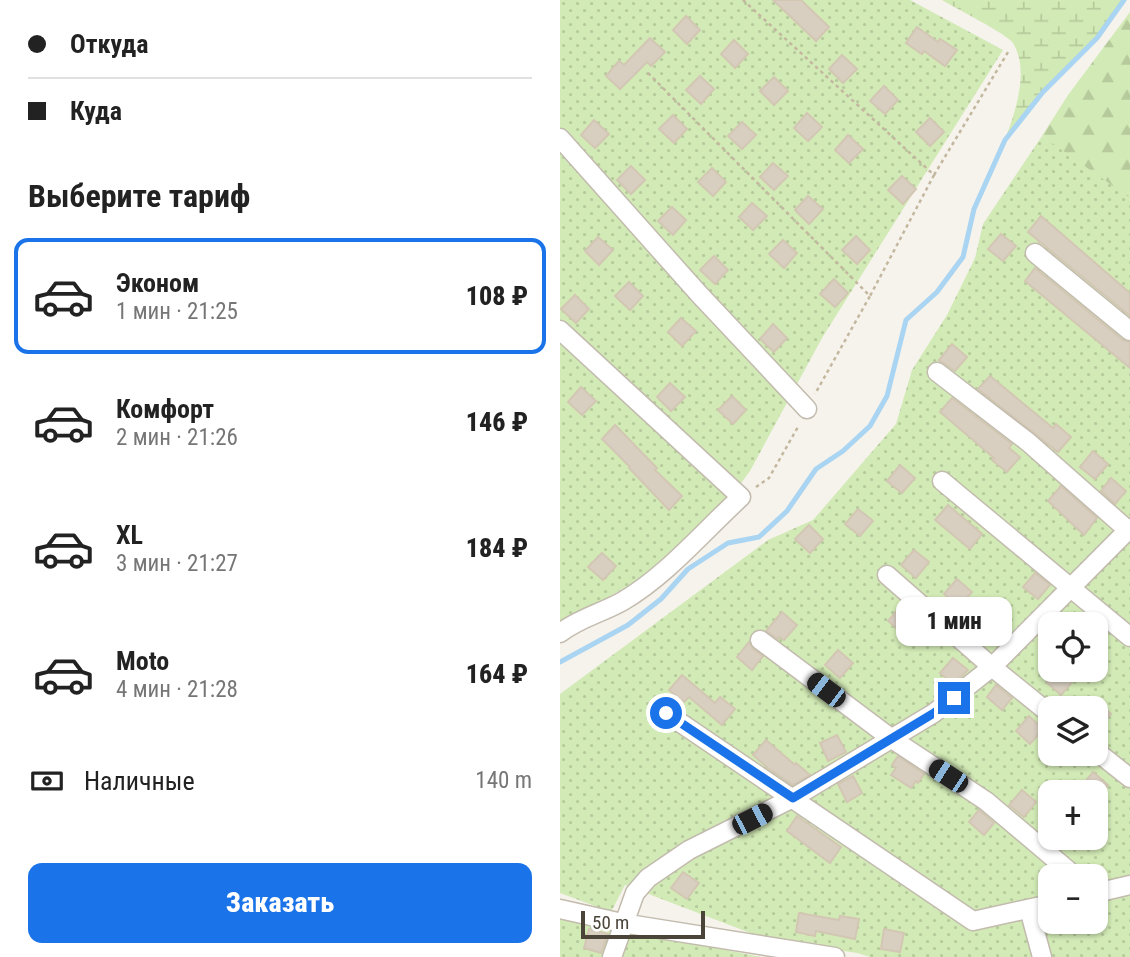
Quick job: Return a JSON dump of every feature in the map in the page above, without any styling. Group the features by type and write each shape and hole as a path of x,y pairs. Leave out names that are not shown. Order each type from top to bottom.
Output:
{"lane":[{"path":"560,138 699,294 807,409"},
{"path":"1035,253 1130,331"},
{"path":"560,330 741,497 658,575 623,601 563,625"},
{"path":"612,957 635,893 648,878 690,850 793,798 934,713 992,667 1129,530 1028,442 937,372"},
{"path":"942,481 1130,637"},
{"path":"887,575 1038,704"},
{"path":"760,640 892,739 986,801 1061,864"},
{"path":"666,713 973,921 1038,907"},
{"path":"1108,761 1130,778"},
{"path":"1108,890 1130,885"},
{"path":"560,909 622,923 835,957"},
{"path":"1029,909 1042,957"}],"path":[{"path":"743,0 934,174"},
{"path":"741,497 769,478 934,174 1008,52"},
{"path":"648,73 870,296"}],"green space":[{"path":"560,0 910,0 1003,50 822,338 750,471 727,502 638,580 577,615 560,628"},
{"path":"942,0 1124,0 1097,38 1043,92 1005,140 1021,79 1018,54 1009,39"},
{"path":"1130,12 1130,201 1042,136 1068,95"},
{"path":"1042,136 1130,198 1130,957 870,957 766,939 625,885 611,912 560,893 560,694 768,540 813,520 896,424 912,370 947,315 975,258 983,224"},
{"path":"560,913 596,924 761,957 560,957"}],"building":[{"path":"773,0 801,0 829,27 816,41"},
{"path":"686,16 700,30 687,44 673,30"},
{"path":"917,27 938,42 940,39 957,50 945,66 924,51 922,54 906,43"},
{"path":"650,38 665,52 651,66 647,62 620,89 606,76 619,61 624,65"},
{"path":"734,40 748,54 735,68 721,54"},
{"path":"842,55 857,69 843,83 829,69"},
{"path":"700,76 714,89 701,104 686,90"},
{"path":"774,77 788,91 774,105 760,91"},
{"path":"884,86 898,100 885,114 870,101"},
{"path":"807,113 822,127 808,141 794,128"},
{"path":"673,115 687,129 674,143 659,129"},
{"path":"930,118 944,132 930,146 916,132"},
{"path":"594,120 609,134 595,148 581,135"},
{"path":"742,122 756,135 742,149 728,136"},
{"path":"848,135 863,149 849,163 835,150"},
{"path":"773,163 788,176 774,190 760,177"},
{"path":"631,166 645,180 631,194 617,180"},
{"path":"712,168 726,182 713,196 698,182"},
{"path":"902,176 916,189 903,204 888,190"},
{"path":"808,196 823,209 809,224 795,210"},
{"path":"752,203 767,216 753,230 739,217"},
{"path":"672,207 686,220 673,235 658,221"},
{"path":"1041,216 1130,293 1130,316 1028,232"},
{"path":"1001,234 1016,246 1003,261 988,249"},
{"path":"856,236 870,250 857,264 842,250"},
{"path":"598,237 613,250 599,265 585,251"},
{"path":"783,240 797,253 784,268 769,254"},
{"path":"714,256 728,270 715,284 700,270"},
{"path":"1035,268 1123,340 1130,342 1130,368 1025,281"},
{"path":"834,279 848,293 835,307 820,294"},
{"path":"629,282 643,296 630,310 615,296"},
{"path":"575,295 589,309 576,323 561,309"},
{"path":"681,318 696,331 682,346 668,332"},
{"path":"773,324 787,338 774,352 760,339"},
{"path":"952,344 967,357 955,371 939,360"},
{"path":"990,376 1053,428 1056,424 1071,437 1058,452 978,389"},
{"path":"670,383 685,397 671,411 657,397"},
{"path":"581,387 596,401 582,415 568,402"},
{"path":"732,396 746,410 733,424 718,410"},
{"path":"952,398 1012,444 1009,448 1020,457 1007,472 940,412"},
{"path":"615,425 682,496 669,510 602,439"},
{"path":"1093,451 1108,464 1095,479 1080,467"},
{"path":"900,465 915,478 902,493 887,481"},
{"path":"1111,478 1126,491 1115,504 1101,491"},
{"path":"1061,486 1097,518 1084,535 1048,501"},
{"path":"948,505 982,534 970,549 935,520"},
{"path":"858,509 873,521 860,536 845,524"},
{"path":"809,525 823,539 810,553 795,539"},
{"path":"914,550 929,562 916,578 901,565"},
{"path":"602,553 616,566 603,580 588,567"},
{"path":"1035,573 1050,585 1038,599 1023,587"},
{"path":"957,579 972,592 959,607 944,594"},
{"path":"901,606 915,619 903,634 888,621"},
{"path":"782,612 797,625 784,640 766,631"},
{"path":"994,614 1009,626 996,642 981,629"},
{"path":"749,642 753,649 763,656 752,670 737,657"},
{"path":"838,650 853,663 840,678 825,665"},
{"path":"953,658 968,670 953,684 940,673"},
{"path":"682,675 715,703 720,697 735,709 722,725 689,697 684,702 669,690"},
{"path":"1046,682 1072,682 1061,695"},
{"path":"996,685 1012,698 1002,710 987,697"},
{"path":"1029,716 1038,724 1038,735 1030,744 1016,731"},
{"path":"837,735 846,752 828,761 820,743"},
{"path":"766,740 810,775 793,785 768,768 753,755"},
{"path":"898,756 924,774 911,788 891,775 896,768 892,765"},
{"path":"1093,772 1102,780 1087,780"},
{"path":"853,776 862,793 847,802 838,784"},
{"path":"1022,790 1036,802 1024,817 1009,805"},
{"path":"979,810 994,823 984,835 969,822"},
{"path":"797,816 841,847 830,863 787,831"},
{"path":"683,872 699,883 687,899 671,888"},
{"path":"799,913 839,920 840,916 859,919 855,939 816,931 815,936 796,932"},
{"path":"589,929 608,934 601,953 584,948"},
{"path":"884,929 904,933 900,952 881,949"}],"waterway":[{"path":"560,662 628,625 661,599 688,569 728,543 759,537 787,511 816,469 843,451 870,426 887,396 906,320 937,292 963,257 974,209 1005,140 1043,92 1097,38 1124,0"}],"route":[{"path":"666,713 793,798 934,713 954,698"}]}
